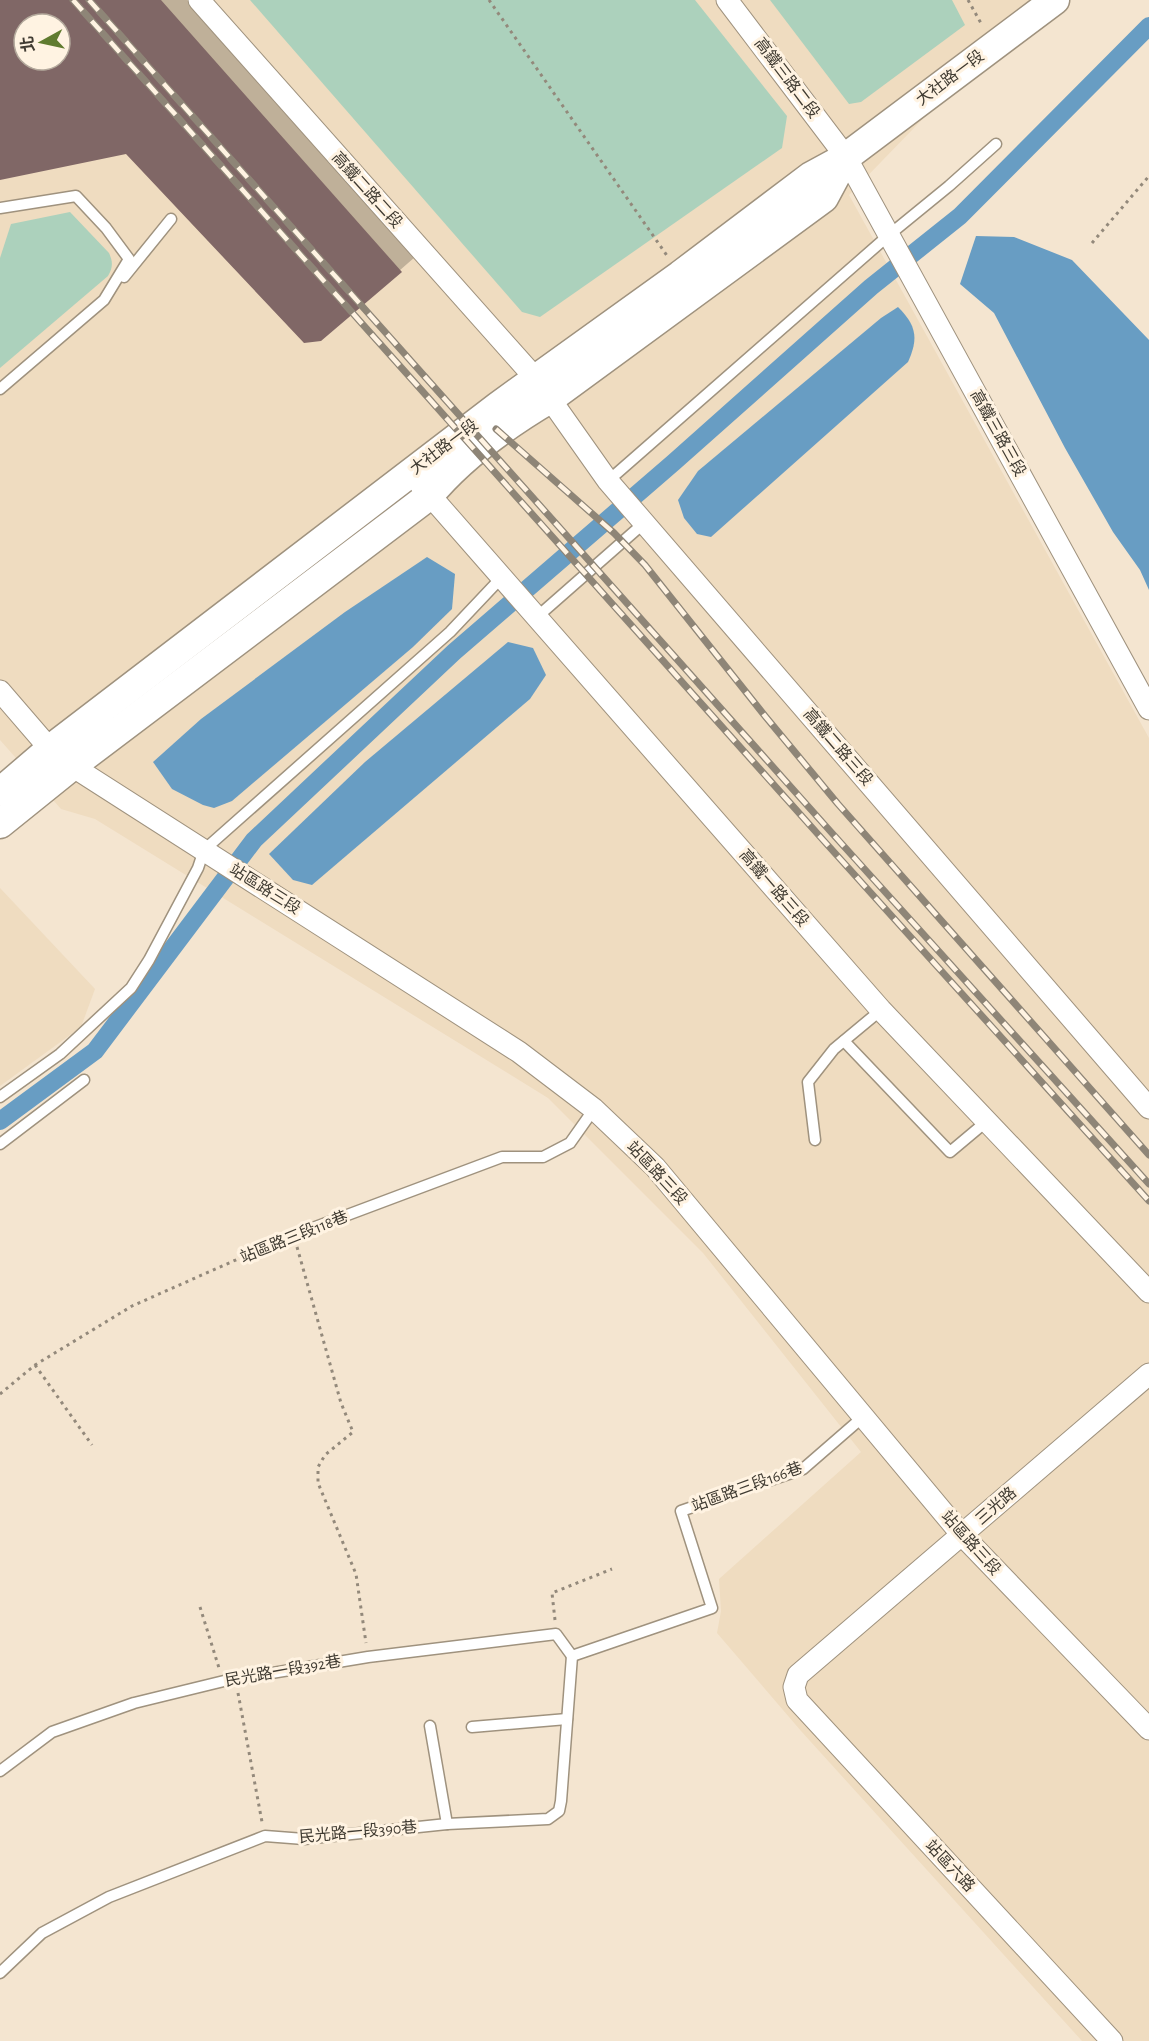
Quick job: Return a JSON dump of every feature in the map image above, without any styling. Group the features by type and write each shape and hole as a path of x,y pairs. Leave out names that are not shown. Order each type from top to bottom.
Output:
{"street":[{"name":"高鐵二路二段","path":"199,0 543,389"},
{"name":"高鐵三路二段","path":"728,0 846,157"},
{"name":"大社路一段","path":"0,824 72,766 429,496 447,474 505,427 543,389 680,275 811,176 846,157 1055,0"},
{"name":"大社路一段","path":"0,792 50,749 411,472 543,389 824,198 846,157"},
{"name":"高鐵三路三段","path":"846,157 1149,709"},
{"name":"高鐵二路三段","path":"543,389 608,481 1149,1108"},
{"name":"高鐵一路三段","path":"411,472 429,496 881,1010 1149,1292"},
{"name":"站區路三段","path":"0,691 50,749 72,766 519,1052 594,1109 655,1167 962,1535 1149,1729"},
{"name":"三光路","path":"794,1687 798,1675 1149,1374"},
{"name":"站區六路","path":"794,1687 797,1700 1112,2041"}],"lane":[{"path":"608,481 996,144"},
{"path":"0,208 76,196 106,228 129,259 104,300"},
{"path":"2,384 104,300 138,262 171,219"},
{"path":"537,617 645,524"},
{"path":"0,1097 60,1054 130,988 149,960 198,868 204,850 450,632 502,578"},
{"path":"815,1140 808,1082 834,1049 881,1010"},
{"path":"844,1041 950,1152 987,1121"},
{"path":"0,1144 84,1080"},
{"name":"站區路三段118巷","path":"294,1234 502,1157 543,1156 570,1143 594,1109"},
{"name":"站區路三段166巷","path":"572,1656 711,1608 681,1511 803,1469 864,1416"},
{"path":"556,1634 572,1656"},
{"name":"民光路一段392巷","path":"0,1771 52,1732 134,1703 224,1681 368,1657 556,1634"},
{"name":"民光路一段390巷","path":"0,1973 42,1933 109,1897 265,1836 304,1839 447,1824 548,1819 559,1811 561,1801 572,1656"},
{"path":"472,1727 567,1719"},
{"path":"430,1726 447,1824"}],"path":[{"path":"489,0 680,275"},
{"path":"968,0 994,45"},
{"path":"1092,243 1149,176"},
{"path":"294,1234 341,1403 353,1432 325,1455 318,1467 318,1483 356,1574 368,1657"},
{"name":"站區路三段118巷","path":"0,1394 35,1365 132,1306 294,1234"},
{"path":"35,1365 92,1445"},
{"path":"556,1634 552,1593 612,1569"},
{"path":"200,1607 224,1681"},
{"path":"235,1679 265,1836"}],"shaded area":[{"path":"0,0 1038,0 849,195 1149,738 1149,2041 1082,2041 801,1731 717,1633 721,1611 719,1579 861,1452 703,1253 548,1098 95,819 61,809 0,740"},
{"path":"0,888 95,989 81,1027 0,1086"}],"green space":[{"path":"250,0 695,0 787,116 782,148 540,317 522,312"},
{"path":"770,0 952,0 965,25 861,102 849,104"},
{"path":"70,212 109,253 112,264 110,273 0,368 0,258 11,224"}],"water":[{"path":"976,236 1014,237 1072,260 1149,340 1149,590 1140,570 1113,532 1065,448 994,313 960,284"},
{"path":"898,307 909,320 914,332 914,346 908,362 711,537 697,534 684,518 678,500 698,471 881,318"},
{"path":"427,557 455,574 452,609 413,647 232,801 214,808 203,805 172,789 153,762 201,719 345,612"},
{"path":"508,642 533,648 546,675 530,699 312,885 293,880 269,854 365,762"}],"building":[{"path":"0,0 161,0 402,272 321,341 304,343 126,154 0,180"}],"waterway":[{"path":"0,1121 95,1051 254,840 454,652 673,463 871,287 960,216 1149,26"}],"railway":[{"path":"73,0 824,841 1149,1201"},
{"path":"89,0 831,832 1149,1184"},
{"path":"496,429 614,533 645,565 838,804 1149,1155"}]}
